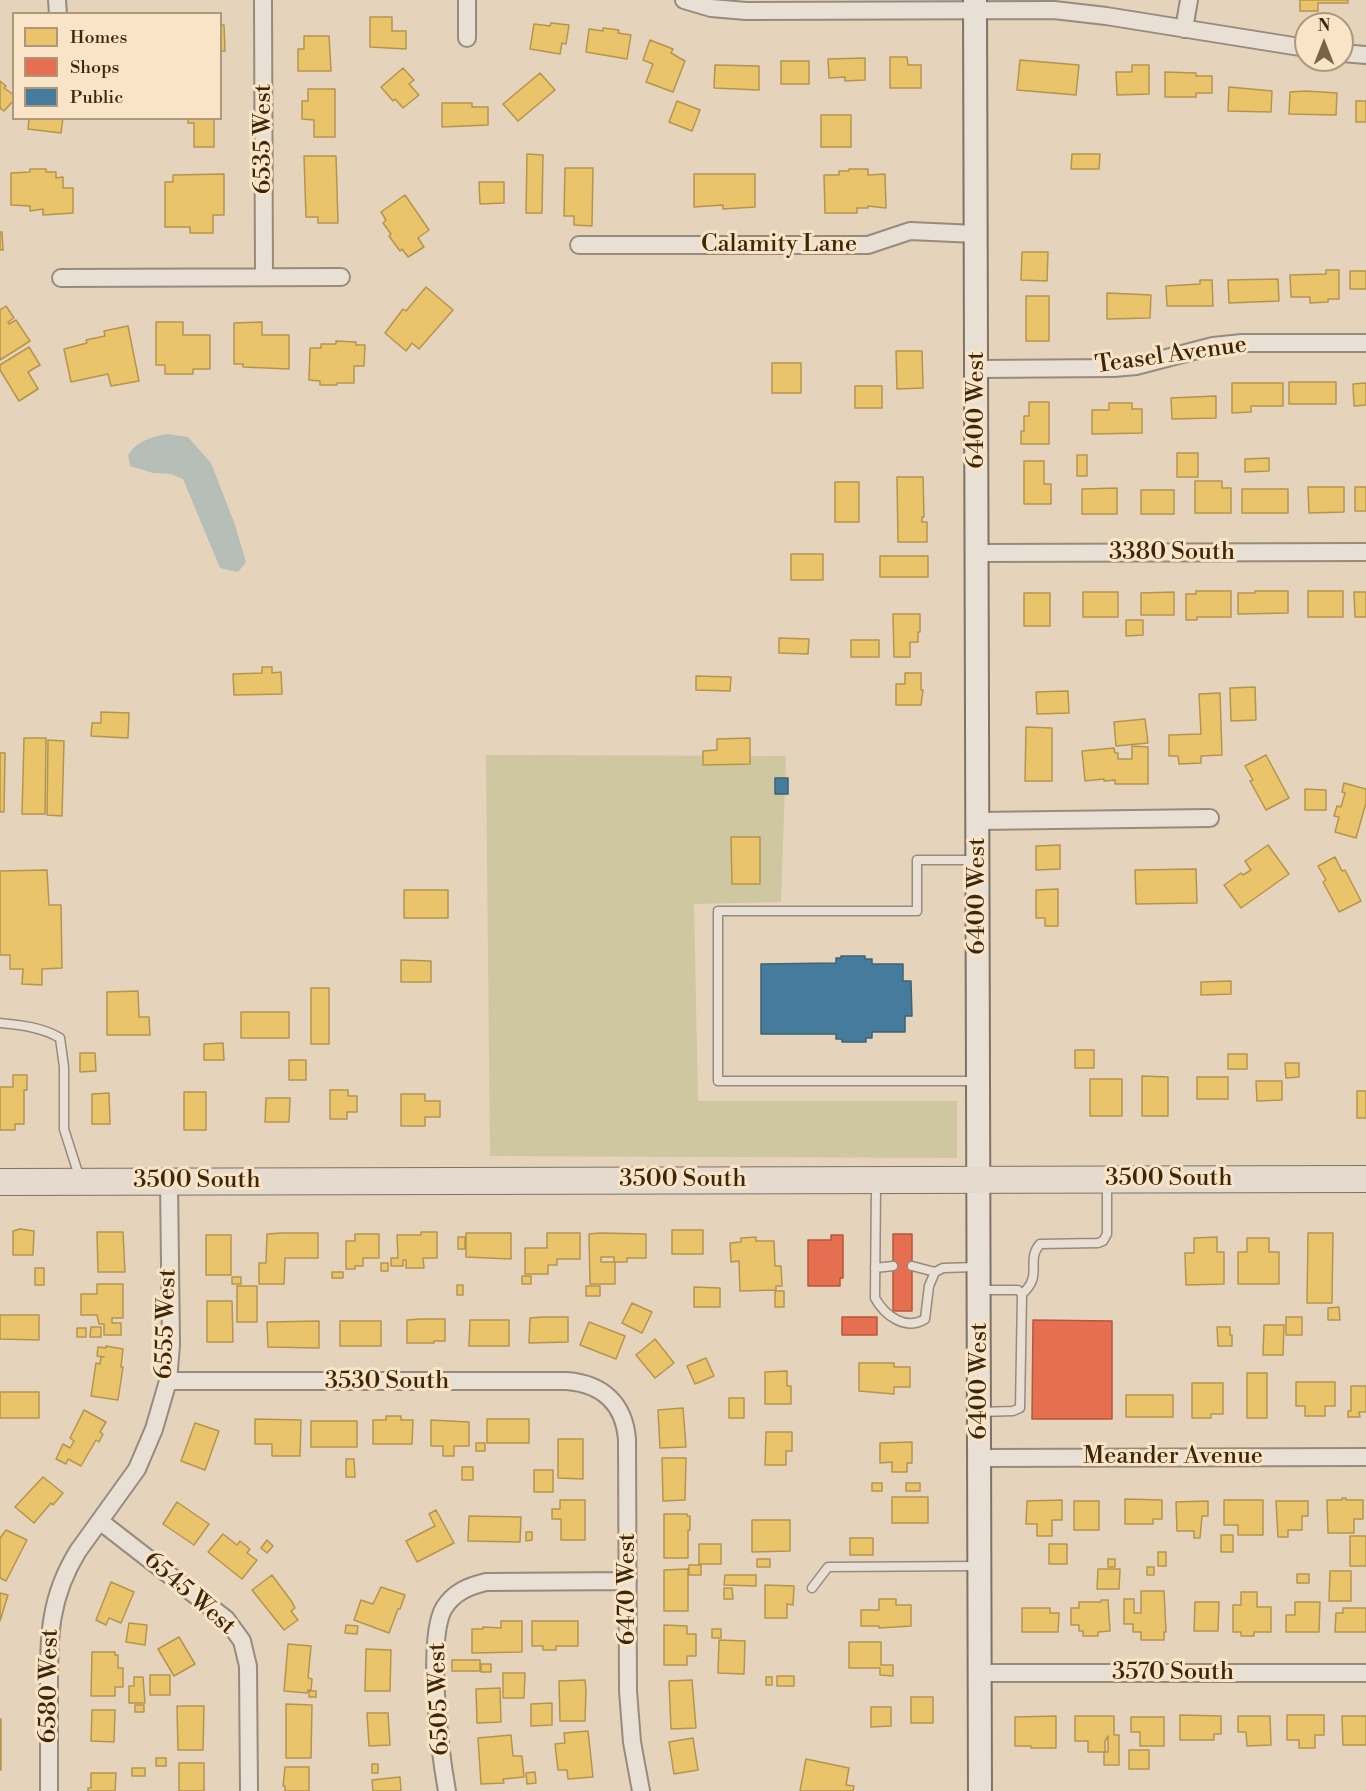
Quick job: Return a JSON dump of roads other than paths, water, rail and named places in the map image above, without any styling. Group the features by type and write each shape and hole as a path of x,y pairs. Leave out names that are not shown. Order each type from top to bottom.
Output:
{"main road":[{"name":"3500 South","path":"0,1182 1366,1179"}],"street":[{"name":"6535 West","path":"263,0 264,277"},
{"path":"467,0 467,38"},
{"path":"684,0 711,8 746,11 975,5 1071,12 1294,46"},
{"path":"1184,29 1189,0"},
{"name":"6400 West","path":"975,5 980,1791"},
{"name":"Calamity Lane","path":"579,245 868,245 910,231 976,234"},
{"path":"61,278 341,277"},
{"name":"Teasel Avenue","path":"976,369 1136,366 1213,346 1242,343 1366,343"},
{"name":"3380 South","path":"977,553 1366,552"},
{"path":"978,821 1210,818"},
{"name":"6555 West","path":"100,1522 137,1469 154,1429 168,1381 171,1345 169,1182"},
{"name":"3530 South","path":"168,1381 567,1381 586,1384 604,1394"},
{"name":"6470 West","path":"604,1394 616,1405 626,1429 629,1708 632,1742 641,1791"},
{"name":"Meander Avenue","path":"980,1458 1366,1457"},
{"name":"6580 West","path":"49,1791 50,1624 58,1594 70,1565 100,1522"},
{"name":"6545 West","path":"100,1522 226,1619 242,1641 248,1666 249,1791"},
{"name":"6505 West","path":"447,1791 437,1707 437,1633 444,1608 450,1600 465,1588 486,1582 628,1581"},
{"name":"3570 South","path":"980,1674 1366,1673"}],"lane":[{"path":"978,860 917,860 917,911 718,911 718,1081 979,1081"},
{"path":"0,1023 29,1026 60,1038 64,1067 64,1129 81,1182"},
{"path":"1022,1294 1031,1287 1035,1276 1034,1255 1040,1244 1103,1241 1107,1234 1107,1179"},
{"path":"876,1180 875,1298 880,1306 898,1321 908,1324 919,1323 925,1319 930,1286 935,1272"},
{"path":"875,1268 893,1266"},
{"path":"912,1266 935,1272 943,1268 980,1267"},
{"path":"980,1290 1012,1289 1022,1294 1020,1408 1013,1411 980,1412"},
{"path":"812,1588 828,1567 980,1566"}]}
